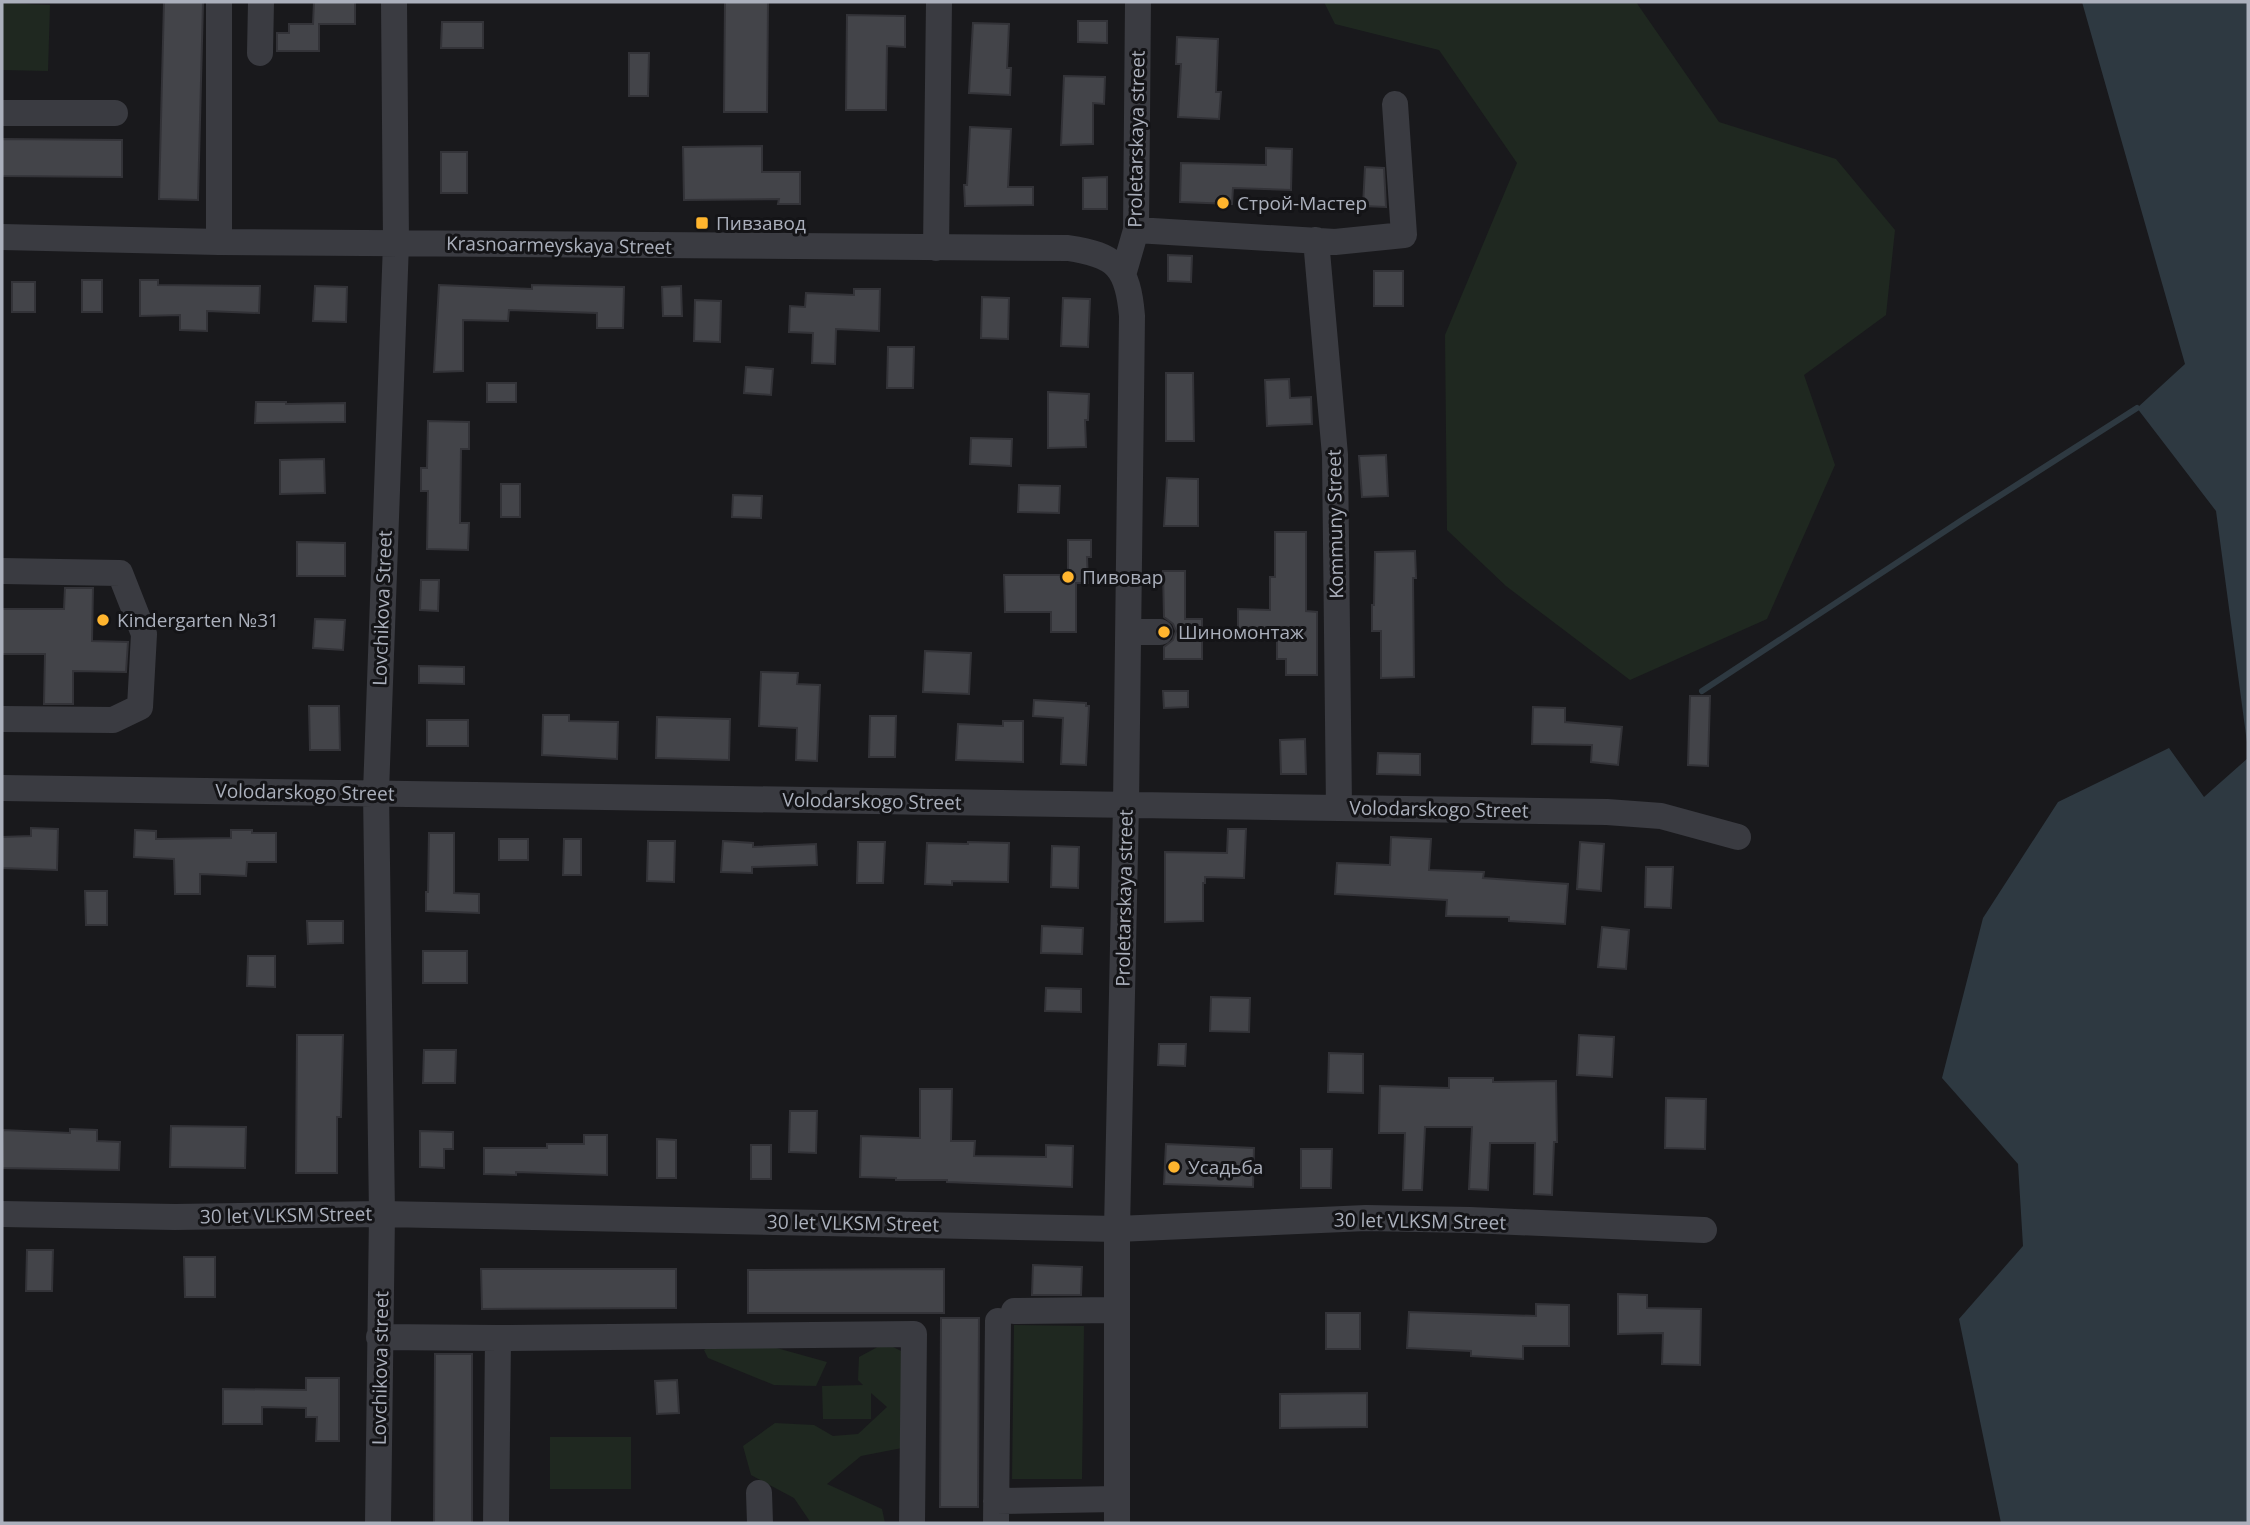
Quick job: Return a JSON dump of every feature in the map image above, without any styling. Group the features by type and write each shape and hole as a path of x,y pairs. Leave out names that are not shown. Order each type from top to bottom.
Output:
{"street":[{"path":"219,2 219,242"},
{"path":"260,53 261,2"},
{"name":"Lovchikova Street","path":"382,1213 376,792 396,243 394,2"},
{"path":"936,248 939,2"},
{"name":"Proletarskaya street","path":"1117,1511 1117,1229 1129,632 1132,316 1130,290 1119,269 1136,230 1138,2"},
{"path":"1136,230 1335,242 1404,235 1395,104"},
{"path":"2,113 115,113"},
{"name":"Krasnoarmeyskaya Street","path":"2,237 219,242 1068,248 1102,255 1119,269"},
{"name":"Kommuny Street","path":"1316,240 1335,455 1339,808"},
{"path":"2,571 120,573 144,634 140,707 113,720 2,719"},
{"path":"1129,632 1160,632"},
{"name":"Volodarskogo Street","path":"2,788 1607,812 1661,816 1738,837"},
{"name":"30 let VLKSM Street","path":"2,1214 174,1217 382,1213 1117,1229 1367,1219 1470,1220 1704,1230"},
{"name":"Lovchikova street","path":"378,1523 382,1213"},
{"path":"1117,1310 1006,1316 996,1512 1117,1511"},
{"path":"379,1337 914,1334 912,1523"},
{"path":"496,1523 498,1338"},
{"path":"760,1493 760,1523"}],"shaded area":[{"path":"1324,2 1636,2 1719,122 1836,159 1895,230 1886,315 1804,375 1835,465 1767,619 1630,680 1506,586 1447,530 1445,335 1517,163 1439,50 1335,24"},
{"path":"2082,2 2248,2 2248,750 2216,511 2137,408 2185,364"},
{"path":"2,3 50,5 48,71 2,70"},
{"path":"2169,748 2204,797 2248,758 2248,1523 2001,1523 1959,1319 2023,1246 2018,1164 1942,1078 1983,918 2058,802"},
{"path":"1014,1325 1084,1326 1082,1479 1012,1479"},
{"path":"721,1340 773,1347 827,1362 816,1386 774,1385 708,1358 704,1350"},
{"path":"885,1343 905,1353 902,1448 861,1456 827,1484 882,1509 885,1523 811,1523 794,1498 751,1475 743,1446 775,1423 814,1425 833,1436 858,1434 887,1407 871,1393 871,1419 823,1419 822,1386 863,1385 858,1380 859,1357"},
{"path":"550,1437 631,1437 631,1489 550,1489"}],"building":[{"path":"164,2 203,2 198,200 159,199"},
{"path":"314,2 355,2 355,24 319,24 319,51 277,51 277,33 289,33 289,24 313,24"},
{"path":"725,2 768,2 767,112 724,112"},
{"path":"847,15 905,16 905,47 887,46 886,110 846,110"},
{"path":"1078,21 1107,21 1107,43 1078,42"},
{"path":"442,22 483,22 483,48 441,48"},
{"path":"973,23 1009,24 1007,68 1011,68 1010,95 969,93"},
{"path":"1177,37 1218,39 1216,92 1221,92 1219,119 1178,117 1181,64 1176,64"},
{"path":"629,53 649,53 648,96 629,96"},
{"path":"1064,76 1105,77 1104,104 1093,103 1093,144 1061,145"},
{"path":"970,127 1011,129 1008,187 1033,187 1033,205 965,206 964,185 967,185"},
{"path":"2,139 122,140 122,177 2,176"},
{"path":"762,146 762,172 800,172 800,204 778,204 779,199 684,200 683,147"},
{"path":"1266,148 1292,149 1291,190 1233,188 1232,204 1180,202 1181,163 1266,165"},
{"path":"441,152 467,152 467,193 441,193"},
{"path":"1365,167 1384,168 1386,207 1363,206"},
{"path":"1107,177 1107,209 1083,209 1083,178"},
{"path":"1168,255 1192,256 1191,282 1168,281"},
{"path":"1374,271 1403,271 1403,306 1374,306"},
{"path":"82,280 102,280 102,312 82,312"},
{"path":"140,280 158,280 158,285 260,286 259,313 207,311 207,331 180,330 180,315 140,316"},
{"path":"12,282 35,282 35,312 12,312"},
{"path":"439,285 532,289 532,285 624,287 623,328 597,328 597,313 509,310 508,321 463,320 463,371 434,372"},
{"path":"315,286 347,287 346,322 313,321"},
{"path":"681,286 682,316 663,316 662,287"},
{"path":"854,289 880,289 879,331 836,329 835,364 812,363 813,333 789,332 790,306 805,307 806,293 854,295"},
{"path":"982,297 1009,298 1008,339 981,338"},
{"path":"1063,298 1090,299 1088,347 1061,346"},
{"path":"695,300 721,301 720,342 694,341"},
{"path":"888,347 914,347 913,388 887,388"},
{"path":"746,367 773,369 771,395 744,393"},
{"path":"1166,373 1193,373 1194,441 1166,441"},
{"path":"1289,379 1290,398 1311,397 1312,424 1267,426 1265,380"},
{"path":"487,383 516,383 516,402 487,402"},
{"path":"1048,392 1089,394 1088,420 1085,420 1086,447 1048,448"},
{"path":"256,402 345,403 345,422 255,423"},
{"path":"428,421 469,422 469,449 461,449 460,523 469,523 468,550 427,549 428,491 421,491 421,468 427,468"},
{"path":"971,438 1012,439 1011,466 970,464"},
{"path":"1386,455 1388,496 1362,497 1359,456"},
{"path":"324,459 325,493 280,494 280,460"},
{"path":"1167,478 1198,479 1198,526 1164,526"},
{"path":"501,484 520,484 520,517 501,517"},
{"path":"1019,485 1060,486 1059,513 1018,512"},
{"path":"733,495 762,496 761,518 732,517"},
{"path":"1275,532 1306,532 1306,611 1317,612 1317,675 1286,675 1286,659 1277,659 1277,634 1238,633 1238,609 1270,610 1270,577 1275,577"},
{"path":"1068,540 1091,540 1091,557 1087,557 1088,583 1076,583 1076,632 1051,632 1051,612 1005,612 1004,575 1068,575"},
{"path":"297,542 345,543 345,576 297,576"},
{"path":"1415,551 1414,677 1381,678 1381,631 1372,631 1375,552"},
{"path":"1163,571 1185,571 1185,619 1202,619 1202,659 1164,659 1164,647 1173,640 1176,631 1173,624 1164,617"},
{"path":"421,580 439,580 438,611 420,610"},
{"path":"65,588 93,588 92,641 128,642 126,672 73,671 73,704 44,704 45,654 2,654 2,609 64,609"},
{"path":"315,619 345,620 343,650 313,648"},
{"path":"925,651 971,653 969,694 923,692"},
{"path":"419,666 464,667 464,684 419,683"},
{"path":"761,672 798,673 797,684 820,685 817,761 796,760 797,728 759,726"},
{"path":"1163,691 1188,691 1188,707 1164,708"},
{"path":"1690,696 1710,696 1708,766 1688,765"},
{"path":"1034,700 1086,703 1086,706 1089,706 1086,765 1061,764 1063,718 1033,716"},
{"path":"309,706 339,706 340,750 310,750"},
{"path":"1533,707 1565,708 1565,722 1622,727 1618,765 1591,762 1592,745 1532,744"},
{"path":"543,715 569,715 569,721 618,722 617,759 542,755"},
{"path":"870,716 896,716 895,757 869,757"},
{"path":"657,717 730,719 729,760 656,758"},
{"path":"427,720 468,720 468,746 427,746"},
{"path":"1003,721 1023,721 1023,762 956,760 958,724 1003,726"},
{"path":"1305,739 1306,774 1281,774 1280,740"},
{"path":"1378,753 1420,754 1420,775 1377,774"},
{"path":"31,828 58,829 57,870 2,868 2,837 31,836"},
{"path":"1228,829 1246,829 1244,878 1205,877 1203,921 1165,922 1165,852 1227,853"},
{"path":"135,830 156,831 156,839 231,838 231,830 276,833 276,862 247,862 246,876 200,874 200,894 175,894 174,859 134,857"},
{"path":"429,833 454,833 454,893 479,894 479,913 426,911"},
{"path":"1391,837 1431,839 1429,870 1484,872 1483,878 1568,884 1565,924 1509,921 1509,917 1446,916 1447,900 1335,894 1337,863 1390,865"},
{"path":"499,839 528,839 528,860 499,860"},
{"path":"564,839 581,839 581,875 563,875"},
{"path":"648,841 675,841 674,882 647,881"},
{"path":"723,841 753,843 753,847 816,844 817,865 752,867 752,873 721,872"},
{"path":"858,842 885,842 883,883 857,883"},
{"path":"1580,842 1604,844 1601,891 1577,889"},
{"path":"927,843 1009,843 1008,882 952,881 952,885 925,884"},
{"path":"1052,846 1079,847 1078,888 1051,887"},
{"path":"1646,867 1673,867 1671,908 1645,907"},
{"path":"85,891 107,891 107,925 86,925"},
{"path":"307,921 343,921 343,943 308,944"},
{"path":"1042,926 1083,928 1082,954 1041,953"},
{"path":"1602,927 1629,930 1626,969 1598,967"},
{"path":"423,951 467,951 467,983 423,983"},
{"path":"248,956 275,956 275,987 247,986"},
{"path":"1046,988 1081,989 1081,1012 1045,1011"},
{"path":"1211,997 1250,998 1249,1032 1210,1031"},
{"path":"297,1035 343,1035 341,1117 337,1117 337,1173 296,1173"},
{"path":"1579,1035 1614,1037 1612,1077 1577,1075"},
{"path":"1159,1044 1186,1044 1185,1066 1158,1065"},
{"path":"424,1050 456,1050 455,1083 423,1083"},
{"path":"1329,1053 1363,1054 1363,1093 1328,1092"},
{"path":"1449,1078 1493,1078 1493,1082 1556,1081 1557,1142 1554,1142 1552,1195 1534,1194 1535,1143 1490,1143 1488,1190 1469,1189 1472,1127 1425,1127 1422,1190 1403,1190 1405,1133 1379,1133 1380,1086 1449,1088"},
{"path":"920,1089 952,1089 951,1141 975,1141 974,1156 1046,1157 1046,1145 1073,1146 1072,1187 860,1177 861,1136 920,1138"},
{"path":"1666,1098 1706,1099 1705,1149 1665,1148"},
{"path":"790,1111 817,1111 816,1153 789,1152"},
{"path":"171,1126 246,1127 245,1168 170,1167"},
{"path":"70,1129 97,1130 97,1141 120,1142 119,1170 2,1168 3,1130 70,1133"},
{"path":"420,1131 453,1132 453,1149 444,1149 444,1168 420,1167"},
{"path":"584,1135 607,1135 607,1175 516,1172 516,1175 484,1174 484,1148 547,1148 547,1144 584,1144"},
{"path":"657,1139 676,1140 676,1178 657,1178"},
{"path":"1166,1144 1254,1148 1253,1187 1164,1184"},
{"path":"751,1145 771,1145 771,1179 751,1179"},
{"path":"1301,1149 1332,1149 1331,1188 1301,1188"},
{"path":"27,1250 53,1250 52,1291 26,1291"},
{"path":"184,1257 215,1257 215,1297 185,1297"},
{"path":"1033,1265 1082,1267 1081,1295 1032,1295"},
{"path":"481,1269 676,1269 676,1308 482,1309"},
{"path":"944,1269 944,1313 748,1313 748,1270"},
{"path":"1618,1294 1647,1295 1647,1308 1701,1309 1700,1365 1662,1364 1663,1333 1618,1334"},
{"path":"1536,1304 1569,1305 1569,1346 1523,1346 1523,1359 1471,1356 1471,1351 1407,1348 1409,1312 1536,1316"},
{"path":"1326,1313 1360,1313 1360,1349 1326,1349"},
{"path":"941,1318 979,1318 978,1507 940,1507"},
{"path":"435,1354 472,1354 472,1523 434,1523"},
{"path":"306,1378 339,1378 339,1441 316,1441 317,1417 306,1417 306,1408 262,1407 262,1424 223,1424 223,1389 306,1390"},
{"path":"677,1380 679,1413 657,1414 655,1381"},
{"path":"1367,1393 1367,1427 1280,1428 1280,1394"}],"waterway":[{"path":"1702,691 2137,408"}],"place":[{"name":"Строй-Мастер","path":"1223,203"},
{"name":"Пивзавод","path":"702,223"},
{"name":"Пивовар","path":"1068,577"},
{"name":"Kindergarten №31","path":"103,620"},
{"name":"Шиномонтаж","path":"1164,632"},
{"name":"Усадьба","path":"1174,1167"}]}
